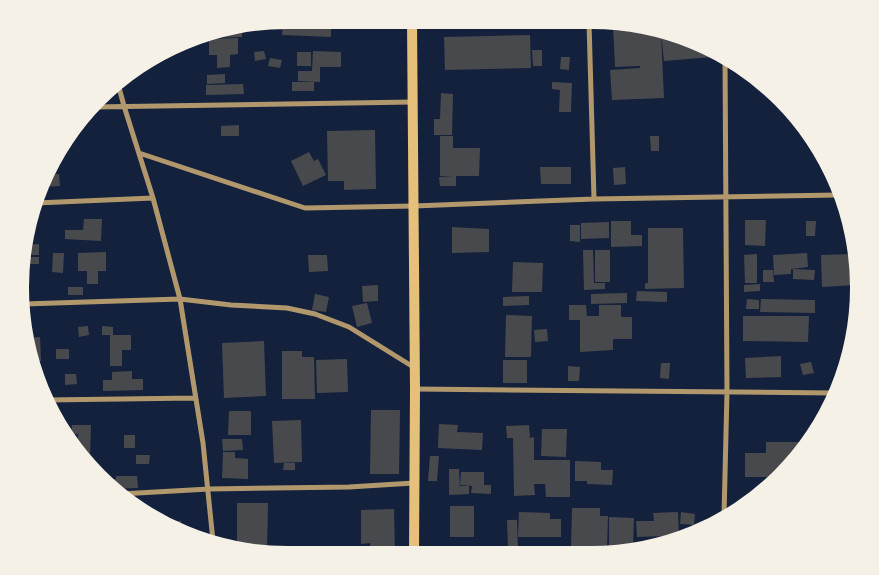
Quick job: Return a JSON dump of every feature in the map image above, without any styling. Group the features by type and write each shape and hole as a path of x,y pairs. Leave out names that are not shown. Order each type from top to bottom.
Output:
{"main road":[{"path":"412,29 415,368 414,546"}],"street":[{"path":"589,29 594,199"},
{"path":"724,65 727,392 724,510"},
{"path":"120,91 153,198 180,299 203,444 212,535"},
{"path":"103,107 413,102"},
{"path":"139,153 305,208 594,199 834,195"},
{"path":"42,203 153,198"},
{"path":"29,304 180,299 230,305 287,308 315,314 350,327 415,368"},
{"path":"415,389 828,393"},
{"path":"54,400 195,398"},
{"path":"131,493 208,489 350,487 414,483"}],"building":[{"path":"283,29 331,29 331,37 282,35"},
{"path":"613,30 661,39 664,98 612,100 610,70 640,68 640,66 615,67"},
{"path":"242,33 242,37 223,38"},
{"path":"530,35 531,68 445,70 444,37"},
{"path":"238,38 238,54 230,55 230,67 217,68 217,55 209,55 209,41"},
{"path":"662,39 691,48 710,57 664,61"},
{"path":"532,50 542,50 542,66 533,66"},
{"path":"264,51 266,59 255,61 254,52"},
{"path":"313,51 341,52 341,67 320,67 320,82 298,81 298,71 312,71"},
{"path":"297,52 311,52 311,66 297,66"},
{"path":"561,57 570,57 569,70 560,69"},
{"path":"270,58 282,60 280,68 268,66"},
{"path":"225,74 225,83 207,84 207,75"},
{"path":"292,82 314,82 314,91 292,91"},
{"path":"552,82 572,83 571,112 559,112 560,90 552,89"},
{"path":"243,84 244,94 206,95 206,85"},
{"path":"441,93 453,94 452,135 434,135 434,119 440,119"},
{"path":"239,125 239,136 221,136 221,126"},
{"path":"375,130 376,189 344,190 344,181 328,181 327,131"},
{"path":"440,136 453,136 453,148 480,148 479,176 456,176 456,186 440,186 439,177 453,176 440,176"},
{"path":"650,136 659,136 659,151 651,151"},
{"path":"309,152 314,161 318,159 326,175 303,186 291,161"},
{"path":"540,167 571,167 571,184 541,184"},
{"path":"625,167 626,184 614,185 613,168"},
{"path":"54,174 59,174 60,186 49,187"},
{"path":"84,219 102,219 101,241 65,239 65,230 83,230"},
{"path":"745,220 766,220 765,246 745,245"},
{"path":"611,221 631,221 631,235 642,235 642,246 611,247"},
{"path":"806,221 816,221 815,236 806,236"},
{"path":"609,222 609,238 581,239 581,223"},
{"path":"570,225 580,225 580,242 570,241"},
{"path":"452,227 489,229 489,252 452,253"},
{"path":"648,228 683,228 684,288 645,289 645,283 648,283"},
{"path":"33,244 39,244 39,255 31,255"},
{"path":"583,250 593,250 594,283 605,283 605,289 584,290"},
{"path":"595,250 610,250 610,282 595,282"},
{"path":"106,252 106,271 98,271 98,284 87,284 87,271 78,271 78,253"},
{"path":"53,253 64,253 63,273 52,272"},
{"path":"807,253 808,267 791,269 791,274 774,275 773,255"},
{"path":"757,254 757,283 745,283 744,255"},
{"path":"848,254 850,285 822,287 821,255"},
{"path":"308,255 327,255 328,271 309,272"},
{"path":"31,257 39,257 39,264 30,264"},
{"path":"513,262 543,263 542,292 512,292"},
{"path":"793,269 815,270 814,280 793,279"},
{"path":"763,270 773,270 774,282 763,282"},
{"path":"760,284 760,291 744,292 744,285"},
{"path":"378,285 378,301 363,302 362,286"},
{"path":"68,287 83,287 83,295 68,295"},
{"path":"637,291 667,292 667,302 636,301"},
{"path":"627,293 627,303 591,304 591,294"},
{"path":"315,294 329,297 326,312 312,310"},
{"path":"529,296 529,305 503,306 503,297"},
{"path":"747,299 759,300 759,309 746,309"},
{"path":"761,299 815,300 815,313 760,312"},
{"path":"367,303 372,323 357,327 352,306"},
{"path":"569,305 586,305 587,316 599,316 599,305 621,305 621,317 632,317 632,339 613,339 613,350 580,352 580,320 569,320"},
{"path":"506,315 532,316 531,357 505,357"},
{"path":"743,316 809,316 808,342 743,341"},
{"path":"88,326 89,335 79,337 78,327"},
{"path":"102,326 113,327 113,335 131,335 131,350 122,350 122,366 110,366 110,335 102,335"},
{"path":"547,329 548,341 535,342 534,330"},
{"path":"34,337 40,337 41,361 40,361"},
{"path":"264,341 266,396 224,398 222,343"},
{"path":"56,349 69,349 69,359 56,359"},
{"path":"282,351 302,351 302,357 314,357 315,399 282,399"},
{"path":"781,356 781,377 746,378 745,358"},
{"path":"347,359 348,392 317,393 316,360"},
{"path":"503,360 527,360 527,383 503,383"},
{"path":"811,362 814,373 803,375 800,364"},
{"path":"661,363 670,363 669,379 660,378"},
{"path":"568,366 580,367 579,381 568,381"},
{"path":"132,371 132,379 143,379 143,390 103,391 103,380 112,380 112,372"},
{"path":"65,374 76,374 77,384 65,385"},
{"path":"371,410 400,410 399,474 370,474"},
{"path":"229,411 251,411 251,435 228,435"},
{"path":"301,420 302,462 274,463 272,421"},
{"path":"439,424 458,425 457,432 483,433 482,450 438,448"},
{"path":"72,425 91,425 90,455 78,439 78,434 74,434 71,430"},
{"path":"529,425 530,438 534,437 534,460 570,460 570,497 546,497 545,484 534,484 535,495 514,496 513,438 507,438 506,426"},
{"path":"542,429 567,429 566,457 541,456"},
{"path":"124,435 135,435 135,448 124,448"},
{"path":"222,439 242,439 243,450 223,451"},
{"path":"766,442 799,442 767,477 745,477 745,453 766,453"},
{"path":"223,452 235,452 235,458 248,459 248,479 222,478"},
{"path":"136,455 150,455 149,464 136,464"},
{"path":"430,456 439,456 437,481 428,481"},
{"path":"575,461 601,462 601,470 613,470 612,485 587,484 587,481 575,481"},
{"path":"284,463 295,463 295,470 283,470"},
{"path":"449,469 459,469 460,490 460,486 469,486 469,494 449,495"},
{"path":"461,472 484,472 484,485 491,485 491,494 471,493 472,486 460,485"},
{"path":"116,476 137,476 138,488 125,488 114,479 116,479"},
{"path":"237,503 268,503 267,546 237,541"},
{"path":"450,506 474,506 474,537 450,537"},
{"path":"572,508 600,508 600,516 608,516 607,546 571,546"},
{"path":"394,509 395,546 370,546 370,543 361,544 361,510"},
{"path":"519,512 550,513 550,519 561,519 561,537 518,537"},
{"path":"678,512 679,532 661,536 637,537 636,521 654,521 653,513"},
{"path":"681,512 695,514 694,525 680,524"},
{"path":"609,517 634,518 633,543 609,546"},
{"path":"507,520 517,520 518,546 508,546"}]}
